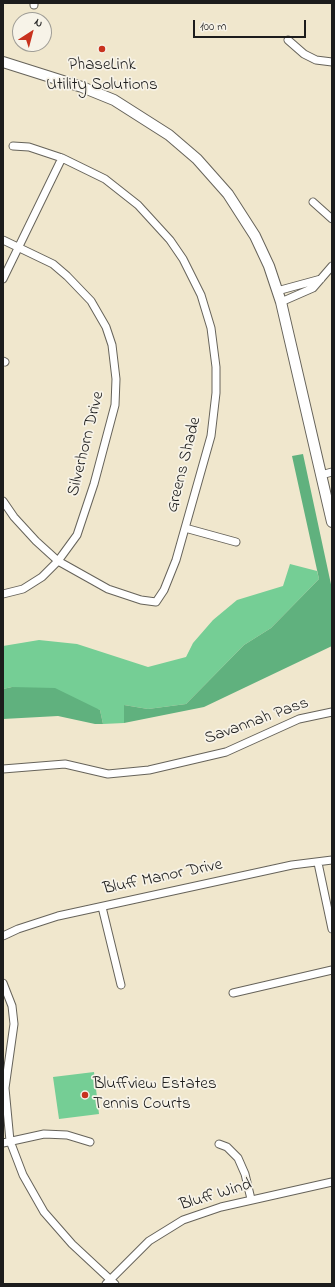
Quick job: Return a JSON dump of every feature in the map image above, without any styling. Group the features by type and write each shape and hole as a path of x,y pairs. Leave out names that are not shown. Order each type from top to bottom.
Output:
{"main road":[{"path":"3,62 82,87 114,100 169,135 197,159 228,194 255,236 269,266 281,302 332,522"}],"street":[{"path":"288,40 304,54 316,60 332,62"},
{"name":"Greens Shade","path":"13,146 29,147 62,158 105,179 152,218 183,259 201,295 211,328 216,367 216,393 211,436 170,577 156,602 141,600 108,590 58,561"},
{"path":"3,279 62,158"},
{"path":"313,202 332,219"},
{"name":"Silverhorn Drive","path":"3,240 53,264 91,301 106,327 115,362 115,404 94,484 77,535 58,561 32,584 14,592 3,594"},
{"path":"281,302 311,289 332,266"},
{"path":"277,291 321,279"},
{"path":"306,283 311,289"},
{"path":"321,475 332,472"},
{"path":"3,501 14,517 36,541 58,561"},
{"path":"185,528 236,542"},
{"name":"Savannah Pass","path":"3,770 65,764 108,774 149,770 226,752 299,719 332,712"},
{"name":"Bluff Manor Drive","path":"3,936 42,920 102,906 292,865 318,863 332,860"},
{"path":"318,863 332,929"},
{"path":"102,906 121,985"},
{"path":"233,993 332,970"},
{"path":"3,983 12,1006 14,1024 5,1088 6,1142 44,1212 72,1244 110,1283"},
{"path":"6,1142 44,1134 59,1134 90,1142"},
{"path":"219,1144 227,1147 238,1158 251,1199"},
{"name":"Bluff Wind","path":"110,1283 134,1255 165,1230 202,1212 251,1199 332,1182"}],"green space":[{"path":"303,454 332,589 332,646 204,707 124,723 124,705 148,709 186,704 244,645 271,628 319,579 292,456"},
{"path":"290,564 317,571 319,579 271,628 244,645 186,704 148,709 124,705 124,723 103,724 100,710 12,687 3,689 3,646 39,640 77,644 148,667 186,657 193,643 213,620 237,600 283,586"},
{"path":"12,687 55,688 100,710 103,724 95,724 58,716 3,719 3,689"},
{"path":"94,1072 99,1114 59,1119 53,1077"}],"place":[{"name":"PhaseLink Utility Solutions","path":"102,49"},
{"name":"Bluffview Estates Tennis Courts","path":"85,1095"}]}
